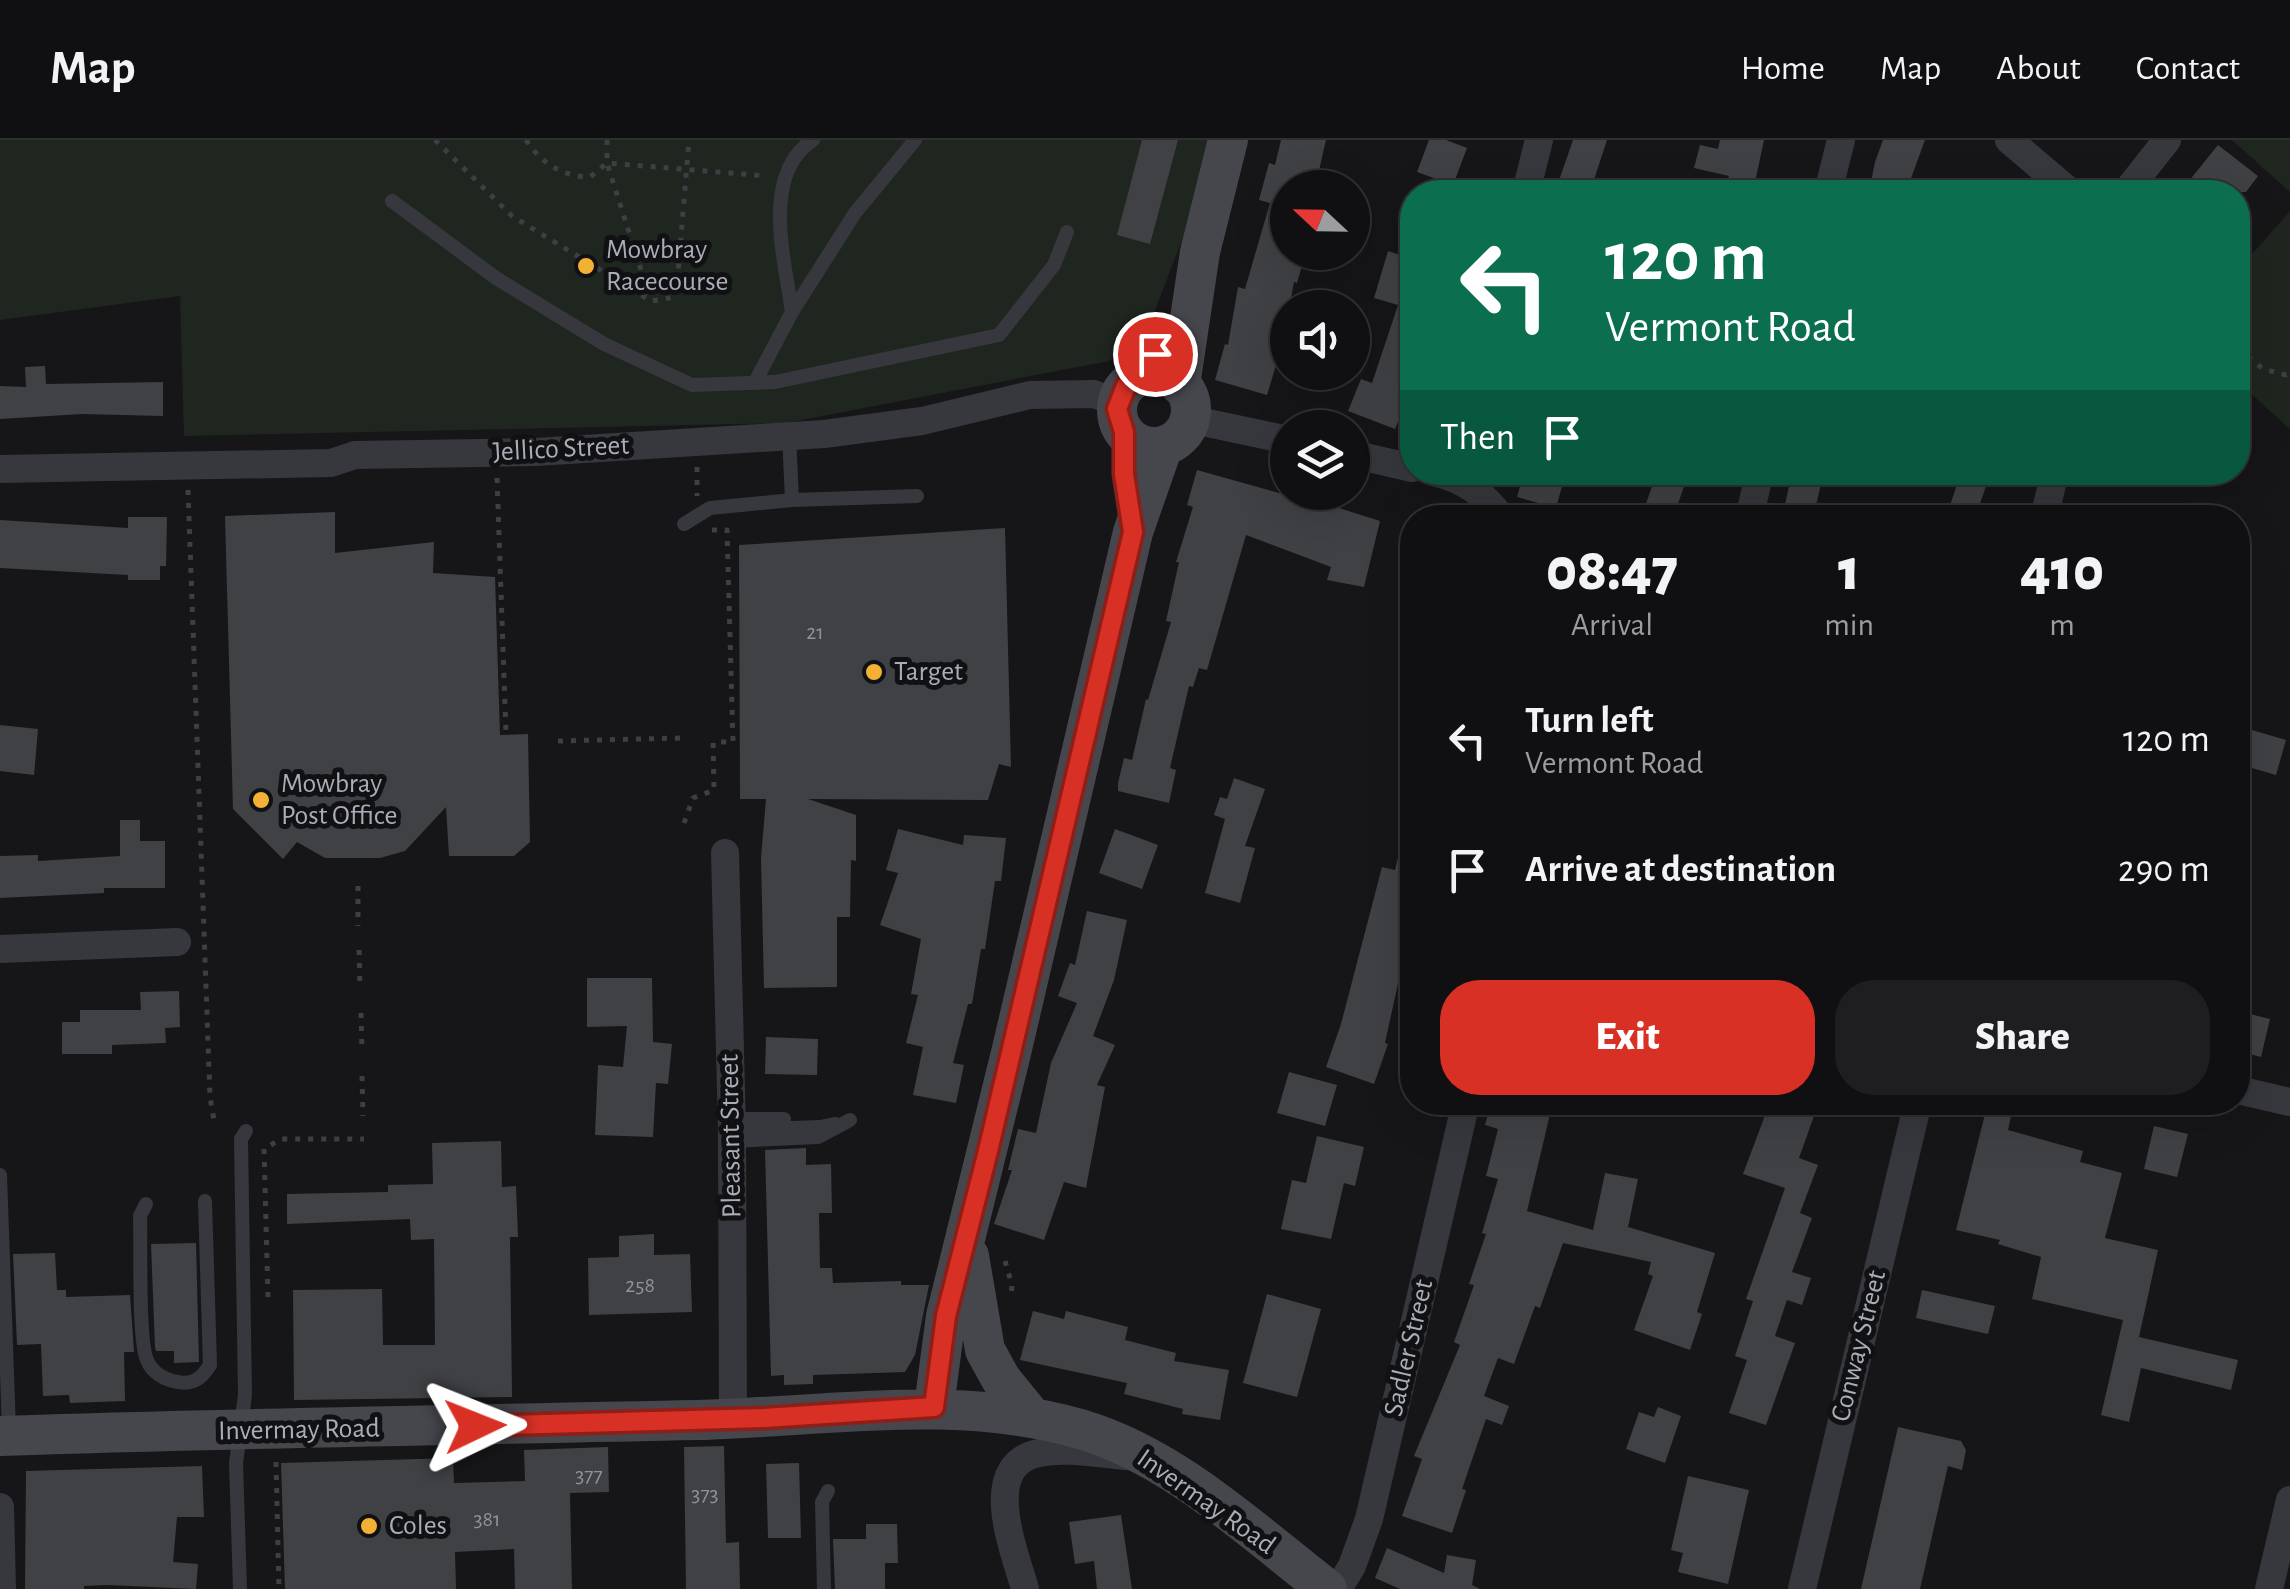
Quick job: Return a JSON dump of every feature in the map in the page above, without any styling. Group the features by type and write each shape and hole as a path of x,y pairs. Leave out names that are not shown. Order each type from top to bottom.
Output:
{"main road":[{"path":"947,1408 946,1316 1133,532 1170,406 1200,252 1228,140"},
{"path":"1133,532 1121,418 1126,386 1170,406"},
{"path":"1121,418 1146,448 1170,406"},
{"path":"968,1236 986,1350 1002,1380 1031,1416"},
{"name":"Invermay Road","path":"5,1436 732,1419 947,1408 1031,1416 1116,1442 1146,1458 1188,1484 1326,1589"}],"street":[{"path":"1529,180 1539,140"},
{"path":"1831,180 1841,140"},
{"path":"2009,140 2056,180"},
{"path":"2135,180 2167,140"},
{"name":"Jellico Street","path":"0,469 331,463 355,455 536,452 789,436 922,421 1030,395 1094,394 1121,418"},
{"path":"1170,406 1270,435"},
{"path":"1370,458 1400,465"},
{"path":"1468,485 1490,505"},
{"name":"Pleasant Street","path":"724,852 732,1130 732,1419"},
{"path":"0,950 176,942"},
{"path":"2250,1093 2290,1102"},
{"name":"Sadler Street","path":"1338,1589 1352,1566 1369,1520 1463,1115"},
{"name":"Conway Street","path":"1802,1589 1915,1115"},
{"path":"1025,1589 1004,1496 1012,1472 1024,1458 1050,1451 1146,1458"},
{"path":"2270,1589 2290,1500"},
{"path":"0,1507 2,1589"}],"lane":[{"path":"792,312 780,215 785,178 804,146 814,140"},
{"path":"755,382 792,312 855,213 915,140"},
{"path":"392,201 496,278 604,344 692,384 775,382 999,335 1054,265 1068,232"},
{"path":"789,436 792,500"},
{"path":"684,524 710,508 792,500 917,496"},
{"path":"850,1120 818,1138 732,1130 850,1120"},
{"path":"240,1589 236,1463 245,1395 241,1139 246,1131"},
{"path":"0,1175 5,1436"},
{"path":"146,1204 140,1216 145,1352 156,1372 185,1383 197,1380 210,1364 205,1201"},
{"path":"824,1589 822,1502 828,1490"}],"path":[{"path":"435,140 512,216 651,300 676,296 689,140"},
{"path":"526,140 546,164 571,177 590,178 607,163 785,178"},
{"path":"606,140 607,163 651,300"},
{"path":"2250,359 2263,370 2289,376"},
{"path":"684,823 694,798 714,790 713,740 733,742 727,530 708,530 697,498 697,458"},
{"path":"496,475 506,733"},
{"path":"188,487 210,1096 215,1126"},
{"path":"558,741 681,738"},
{"path":"358,886 358,926"},
{"path":"359,950 360,989"},
{"path":"361,1013 362,1052"},
{"path":"362,1076 363,1116"},
{"path":"268,1297 264,1149 281,1138 364,1139"},
{"path":"276,1462 278,1589"}],"shaded area":[{"name":"Mowbray Racecourse","path":"0,140 1208,140 1184,235 1149,326 1109,361 786,423 184,436 180,296 0,320"},
{"path":"2232,140 2290,140 2290,192"},
{"path":"2290,211 2290,429 2250,393 2250,256"}],"building":[{"path":"1142,140 1178,140 1150,244 1117,235"},
{"path":"1281,140 1326,140 1319,170 1270,170 1270,203 1259,200 1269,163 1275,165"},
{"path":"1429,140 1446,140 1467,148 1455,180 1439,180 1417,172"},
{"path":"1573,140 1607,140 1594,180 1559,180"},
{"path":"1720,140 1764,140 1756,180 1728,180 1729,176 1694,168 1700,145 1718,149"},
{"path":"1883,140 1925,140 1910,180 1871,180"},
{"path":"2218,145 2258,176 2250,187 2250,180 2190,180"},
{"path":"1270,203 1270,270 1301,270 1293,290 1270,290 1267,395 1215,380 1225,344 1228,345 1238,287 1245,289"},
{"path":"1388,251 1400,255 1400,417 1395,429 1370,419 1370,410 1348,410 1357,390 1370,390 1398,305 1374,298"},
{"path":"45,366 46,384 163,382 163,416 82,414 0,419 0,386 26,387 25,367"},
{"path":"1197,470 1270,490 1270,510 1345,510 1380,521 1364,587 1327,580 1331,567 1246,535 1207,670 1199,668 1193,687 1189,686 1170,768 1176,770 1169,803 1118,791 1118,783 1124,758 1132,760 1146,699 1171,622 1166,621 1176,562 1193,507 1187,505"},
{"path":"1520,485 1562,485 1557,505 1517,497"},
{"path":"1652,485 1684,485 1678,505 1646,505"},
{"path":"1789,485 1821,485 1816,505 1785,505"},
{"path":"1957,485 1986,485 1980,505 1950,505"},
{"path":"335,512 335,553 434,542 433,573 495,577 500,735 528,734 530,842 514,856 449,856 446,807 405,851 380,858 325,858 297,842 283,859 233,809 225,516"},
{"path":"128,517 167,517 166,566 160,566 160,580 0,568 0,520 128,528"},
{"name":"Target","path":"1005,528 1011,767 999,764 988,800 808,799 856,815 850,917 837,917 837,987 764,988 761,858 766,799 740,799 739,545"},
{"path":"0,725 38,729 34,775 0,771"},
{"path":"2250,730 2286,740 2276,775 2250,767"},
{"path":"1234,778 1265,789 1245,846 1255,848 1240,903 1205,893 1225,819 1214,815 1220,797 1227,799"},
{"path":"120,820 140,820 140,841 165,841 165,888 104,888 104,893 0,898 0,856 38,855 38,861 120,856"},
{"path":"898,829 963,845 964,835 1006,838 1001,881 995,881 985,949 981,949 972,1004 968,1004 953,1063 964,1065 956,1103 913,1095 923,1047 906,1043 918,995 911,994 921,939 880,925 898,873 886,870"},
{"path":"1115,829 1158,845 1142,889 1099,873"},
{"path":"1400,850 1400,974 1385,1043 1388,1044 1374,1084 1326,1067 1382,867 1395,870"},
{"path":"1087,911 1127,920 1114,980 1093,1036 1115,1045 1097,1085 1105,1087 1086,1188 1064,1182 1044,1240 994,1224 1012,1170 1008,1170 1018,1129 1036,1133 1051,1063 1077,1003 1058,996 1070,963 1075,965"},
{"path":"587,978 652,978 653,1042 672,1044 668,1084 656,1083 653,1137 595,1135 598,1065 623,1067 627,1026 587,1027"},
{"path":"179,991 180,1027 165,1028 166,1043 112,1045 112,1054 62,1054 62,1022 80,1022 80,1010 141,1010 140,992"},
{"path":"2250,1014 2270,1019 2261,1057 2250,1054"},
{"path":"766,1037 818,1039 817,1075 765,1074"},
{"path":"1289,1072 1337,1085 1325,1126 1277,1113"},
{"path":"1488,1115 1550,1115 1527,1211 1593,1230 1605,1173 1638,1179 1628,1227 1715,1253 1690,1350 1634,1330 1653,1276 1648,1274 1651,1262 1563,1243 1540,1308 1535,1306 1514,1364 1498,1358 1484,1396 1509,1406 1502,1425 1486,1419 1452,1533 1402,1516 1422,1459 1414,1456 1460,1345 1454,1342 1474,1285 1469,1284 1486,1234 1482,1233 1498,1179 1486,1176 1498,1129 1485,1125"},
{"path":"1765,1115 1814,1115 1799,1158 1818,1165 1800,1213 1812,1218 1792,1272 1811,1278 1802,1305 1787,1300 1775,1336 1795,1343 1766,1425 1729,1413 1747,1360 1735,1356 1753,1301 1746,1299 1785,1188 1743,1174"},
{"path":"1985,1115 2011,1115 2008,1130 2083,1151 2080,1162 2122,1173 2105,1238 2158,1250 2139,1337 2238,1360 2231,1390 2141,1368 2129,1422 2101,1415 2123,1320 2032,1299 2041,1257 1998,1244 2000,1240 1956,1230"},
{"path":"2154,1126 2188,1134 2177,1177 2144,1169"},
{"path":"1317,1136 1364,1147 1355,1186 1344,1183 1331,1239 1281,1229 1292,1180 1306,1183"},
{"path":"501,1141 502,1187 516,1186 518,1237 510,1237 512,1397 294,1400 293,1290 382,1289 383,1345 435,1345 434,1239 411,1240 410,1219 287,1224 287,1194 388,1192 388,1185 433,1184 432,1143"},
{"path":"806,1148 806,1165 831,1164 832,1213 819,1213 820,1268 832,1268 833,1283 901,1281 901,1285 929,1285 915,1355 905,1372 813,1375 813,1384 784,1385 784,1375 771,1376 765,1150"},
{"path":"654,1234 654,1255 690,1254 692,1312 589,1315 588,1258 619,1257 619,1236"},
{"path":"196,1243 199,1362 174,1363 174,1351 156,1351 155,1347 151,1244"},
{"path":"55,1253 57,1290 66,1290 66,1297 130,1295 134,1352 124,1352 125,1401 70,1403 69,1395 43,1396 41,1344 17,1345 13,1254"},
{"path":"1922,1290 1995,1306 1988,1334 1916,1318"},
{"path":"1267,1294 1321,1309 1297,1397 1243,1383"},
{"path":"1033,1311 1064,1319 1066,1311 1128,1327 1125,1340 1176,1353 1174,1361 1229,1370 1220,1420 1182,1414 1183,1409 1124,1394 1127,1383 1020,1360"},
{"path":"1658,1407 1681,1416 1665,1463 1626,1449 1639,1412 1654,1417"},
{"path":"1898,1427 1961,1441 1966,1450 1962,1470 1948,1466 1920,1589 1861,1589"},
{"path":"724,1446 726,1543 739,1542 740,1589 686,1589 684,1447"},
{"name":"Coles","path":"608,1447 609,1492 570,1493 572,1589 515,1589 514,1549 455,1552 456,1589 285,1589 281,1463 453,1458 454,1483 525,1481 524,1450"},
{"path":"799,1463 801,1538 768,1538 766,1464"},
{"path":"202,1466 204,1517 177,1517 173,1562 198,1564 196,1589 107,1585 25,1589 26,1471"},
{"path":"1688,1476 1749,1490 1728,1584 1678,1572 1683,1553 1671,1550"},
{"path":"1121,1515 1132,1589 1097,1589 1094,1561 1075,1564 1069,1522"},
{"path":"866,1524 897,1524 898,1563 885,1563 885,1589 835,1589 833,1539 866,1539"},
{"path":"1387,1548 1444,1573 1447,1555 1476,1560 1472,1585 1480,1589 1400,1589 1375,1578"}],"place":[{"name":"Mowbray Racecourse","path":"586,266"},
{"name":"Target","path":"874,672"},
{"name":"Mowbray Post Office","path":"261,800"},
{"name":"Coles","path":"369,1526"}],"route":[{"path":"475,1426 764,1418 934,1407 946,1316 1133,532 1124,474 1124,432 1117,415 1119,397 1135,378 1146,374 1155,354"}]}
